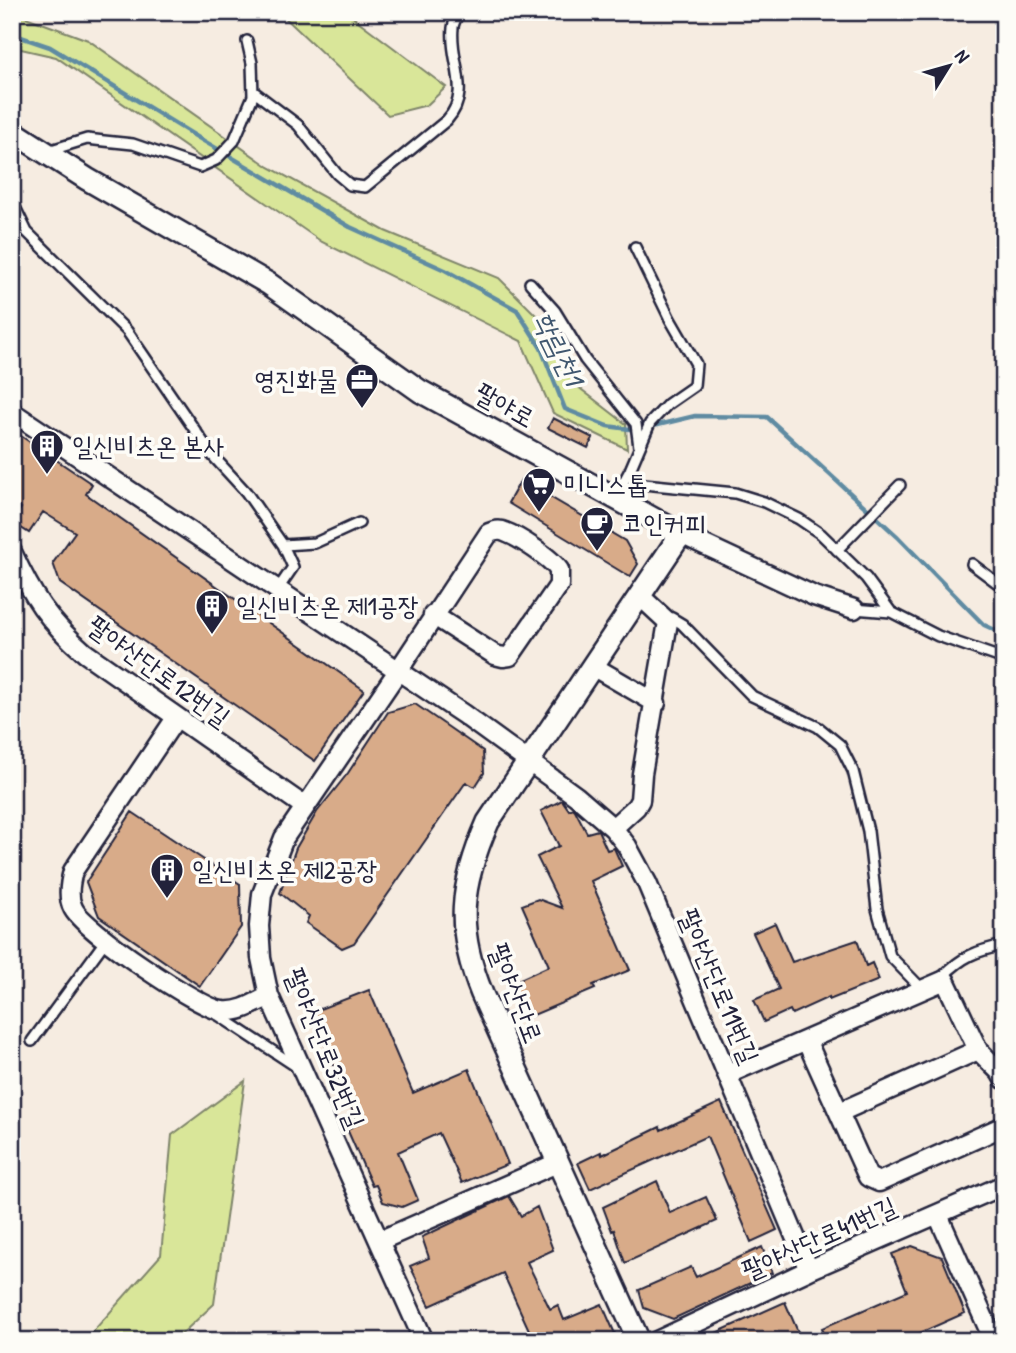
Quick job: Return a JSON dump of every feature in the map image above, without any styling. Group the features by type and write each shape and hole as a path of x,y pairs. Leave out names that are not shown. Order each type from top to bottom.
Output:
{"street":[{"name":"팔야로","path":"12,131 87,179 269,284 420,391 681,534 814,596 854,609"},
{"path":"12,412 278,589 528,762"},
{"name":"팔야산단로32번길","path":"424,1341 269,996 260,936 262,894 284,838 398,671 433,615 484,539 492,531 505,532 548,559 559,570 559,584 510,656 495,656 433,615"},
{"name":"팔야산단로","path":"639,1341 471,967 463,915 473,856 488,822 681,534"},
{"name":"팔야산단로12번길","path":"12,552 27,585 60,631 85,653 304,806"},
{"path":"613,828 636,807 639,800 668,622 640,596"},
{"path":"594,667 656,703"},
{"path":"176,718 73,871 70,889 72,907 84,922 106,940 201,1004 221,1012 232,1012 269,996"},
{"name":"팔야산단로11번길","path":"528,762 597,812 627,846 647,883 809,1270"},
{"path":"728,1074 945,980 978,1051 1004,1079"},
{"path":"807,1041 868,1177 873,1181 879,1182 1004,1126"},
{"path":"840,1112 978,1051"},
{"path":"379,1241 557,1163"},
{"name":"팔야산단로41번길","path":"657,1341 809,1270 1004,1185"},
{"path":"938,1216 994,1341"}],"lane":[{"path":"253,91 298,125 337,174 350,185 365,187 456,110 460,82 453,26 459,12"},
{"path":"46,152 87,139 133,144 200,166 216,160 234,141 253,96 252,63 247,41"},
{"path":"12,201 27,232 127,331 212,455 246,492 284,545 293,567 278,589"},
{"path":"614,499 650,423 668,404 694,386 696,364 670,319 635,247"},
{"path":"530,283 555,312 585,360 636,424 639,449"},
{"path":"614,499 644,484 735,493 764,502 799,519 821,534 866,578 891,612"},
{"path":"837,550 900,485"},
{"path":"284,545 315,543 359,523"},
{"path":"972,564 1004,588"},
{"name":"팔야로","path":"854,609 891,612 938,636 1004,659"},
{"path":"668,622 672,618 682,624 752,696 818,727 841,745 853,771 865,819 877,909 890,956 922,989"},
{"path":"32,1041 106,940"},
{"path":"945,980 943,976 961,958 983,949 1004,945"},
{"path":"201,1004 302,1070"}],"green space":[{"path":"12,12 88,40 269,167 385,231 499,278 536,315 577,386 626,424 627,449 553,413 521,341 322,242 56,57 12,47"},
{"path":"279,12 346,12 446,87 427,105 388,115"},
{"path":"245,1081 214,1304 174,1341 78,1341 89,1336 161,1255 172,1135"}],"building":[{"path":"553,418 593,438 588,448 548,428"},
{"name":"일신비츠온 제1공장","path":"12,430 92,484 86,494 364,690 315,761 60,583 53,563 75,532 43,512 29,533 12,522 21,508 12,502"},
{"path":"521,480 625,541 638,564 630,577 508,503"},
{"path":"415,704 483,751 484,773 475,787 466,782 354,943 342,948 306,923 309,916 280,893 296,848 317,812 348,773 388,712"},
{"path":"562,800 569,810 575,810 587,833 598,830 607,850 614,848 622,866 591,881 630,970 593,985 595,989 524,1019 509,984 549,966 522,905 538,899 562,908 537,857 559,846 541,811"},
{"name":"일신비츠온 제2공장","path":"132,812 240,884 241,927 200,986 99,916 86,882"},
{"path":"775,923 792,962 857,940 866,966 872,963 879,980 829,1000 829,997 792,1014 790,1010 764,1022 754,1000 779,989 753,933"},
{"path":"369,990 413,1093 469,1069 508,1164 462,1183 439,1133 398,1152 418,1200 402,1207 383,1202 376,1185 372,1186 347,1129 358,1124 312,1012"},
{"path":"721,1102 777,1230 751,1242 707,1136 590,1189 578,1163 601,1152 602,1155 660,1127 661,1130"},
{"path":"657,1181 670,1213 706,1197 717,1221 625,1263 603,1207"},
{"path":"509,1196 521,1216 537,1207 553,1250 527,1262 550,1309 558,1305 564,1320 602,1304 616,1336 604,1341 534,1341 503,1273 430,1306 410,1266 429,1258 422,1237"},
{"path":"912,1246 942,1257 965,1313 902,1341 827,1341 822,1328 907,1291 892,1254"},
{"path":"762,1247 772,1273 673,1319 644,1308 639,1290 691,1267 696,1277"},
{"path":"785,1302 802,1341 698,1341"}],"waterway":[{"name":"학림천1","path":"12,34 50,47 350,227 445,270 517,310 541,348 565,409 607,426 637,430 695,416 767,417 898,537 984,625 1004,634"}],"place":[{"name":"영진화물","path":"362,410"},
{"name":"일신비츠온 본사","path":"47,476"},
{"name":"미니스톱","path":"539,514"},
{"name":"코인커피","path":"597,553"},
{"name":"일신비츠온 제1공장","path":"212,636"},
{"name":"일신비츠온 제2공장","path":"167,900"}]}
